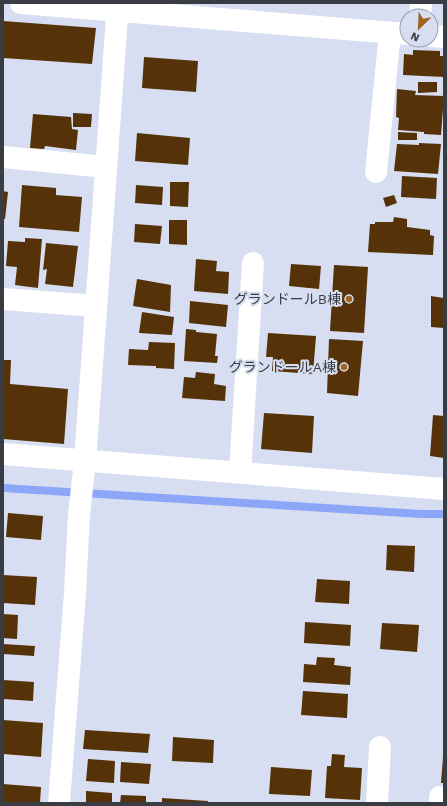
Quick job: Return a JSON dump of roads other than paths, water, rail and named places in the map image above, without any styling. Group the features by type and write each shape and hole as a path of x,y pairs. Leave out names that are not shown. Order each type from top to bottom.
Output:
{"street":[{"path":"21,3 117,7 398,34 376,172"},
{"path":"59,803 117,7"},
{"path":"3,157 106,166"},
{"path":"240,472 253,262"},
{"path":"3,299 96,306"},
{"path":"3,454 84,468 240,472 444,489"},
{"path":"377,803 380,746"}],"waterway":[{"path":"3,488 421,514 444,514"}],"place":[{"name":"グランドールB棟","path":"349,299"},
{"name":"グランドールA棟","path":"344,367"}]}
